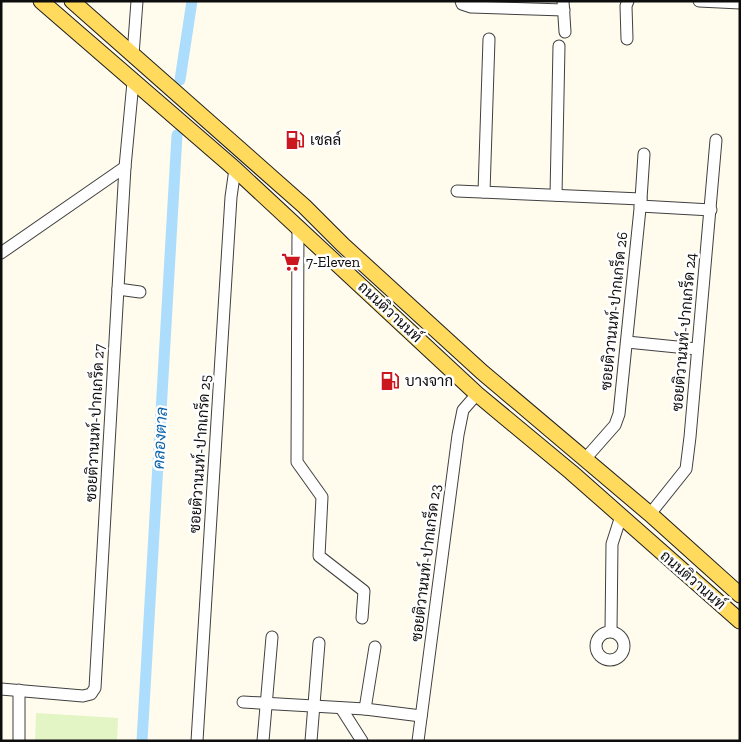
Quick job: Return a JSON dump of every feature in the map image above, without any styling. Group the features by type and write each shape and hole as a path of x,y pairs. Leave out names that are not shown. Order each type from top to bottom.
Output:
{"main road":[{"name":"ถนนติวานนท์","path":"41,1 235,169 477,394 524,431 740,620"},
{"name":"ถนนติวานนท์","path":"72,1 304,206 343,245 482,372 650,514 740,595"}],"street":[{"path":"133,55 137,1"},
{"path":"461,1 462,4 471,8 510,5 564,5 565,32"},
{"path":"628,1 626,6 628,39"},
{"path":"699,1 740,3"},
{"path":"484,192 489,39"},
{"path":"556,195 559,46"},
{"name":"ซอยติวานนท์-ปากเกร็ด 27","path":"20,690 83,696 91,694 95,688 125,167 133,82"},
{"name":"ซอยติวานนท์-ปากเกร็ด 24","path":"650,514 686,469 716,140"},
{"name":"ซอยติวานนท์-ปากเกร็ด 26","path":"584,459 615,425 619,414 644,154"},
{"path":"1,253 125,167"},
{"name":"ซอยติวานนท์-ปากเกร็ด 25","path":"197,741 231,198 235,169"},
{"path":"457,191 556,195 711,210"},
{"path":"298,227 297,462 322,496 319,556 364,591 362,618"},
{"path":"118,289 140,292"},
{"path":"627,342 697,349"},
{"name":"ซอยติวานนท์-ปากเกร็ด 23","path":"418,741 458,435 463,410 477,394"},
{"path":"611,631 612,544 621,516"},
{"path":"263,741 272,637"},
{"path":"311,741 319,643"},
{"path":"365,709 375,647"},
{"path":"1,689 20,690 19,741"},
{"path":"243,702 365,709 421,716"},
{"path":"341,708 362,741"}],"green space":[{"path":"36,713 118,718 117,741 35,741"}],"waterway":[{"name":"คลองตาล","path":"180,80 192,1"},
{"name":"คลองตาล","path":"142,741 177,135"}],"place":[{"name":"เชลล์","path":"295,140"},
{"name":"7-Eleven","path":"291,262"},
{"name":"บางจาก","path":"390,381"}]}
